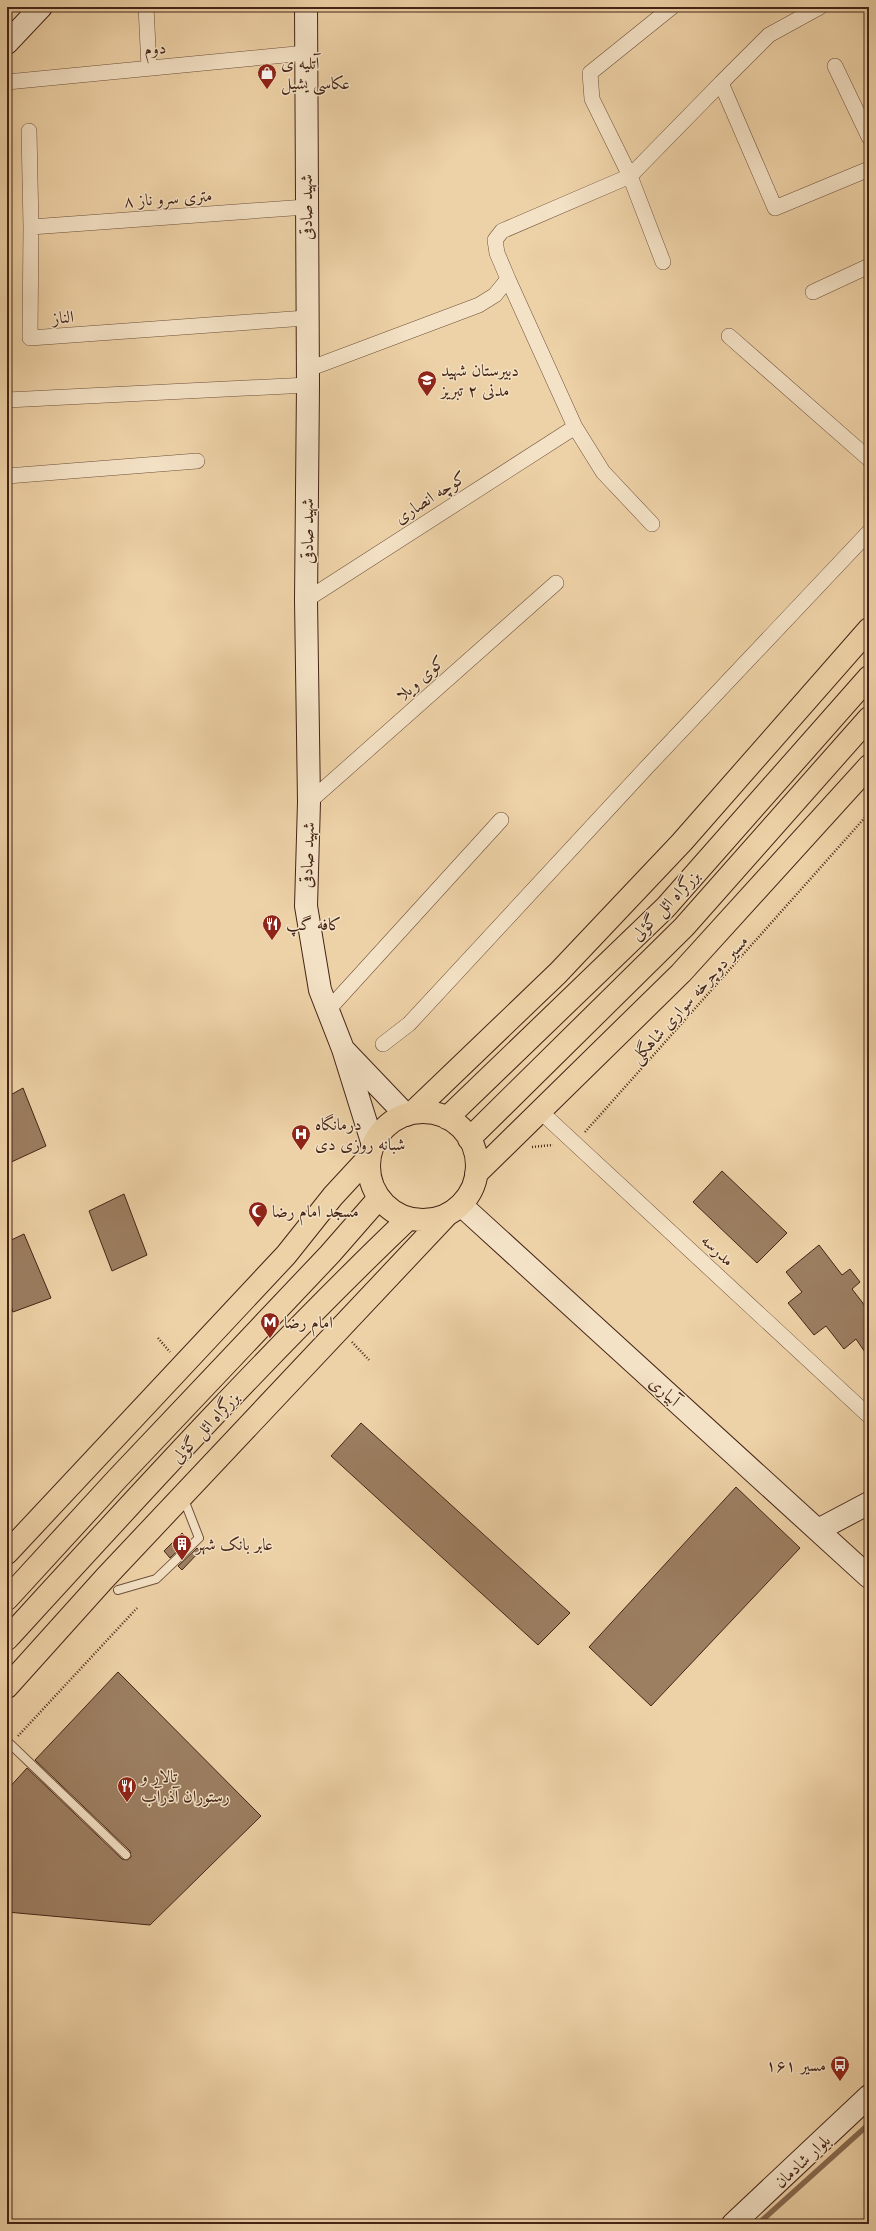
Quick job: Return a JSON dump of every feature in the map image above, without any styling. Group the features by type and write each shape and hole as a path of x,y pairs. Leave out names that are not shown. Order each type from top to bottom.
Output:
{"highway":[{"path":"8,1550 286,1255 372,1150 381,1132 393,1122 409,1114 558,973 682,842 869,629"},
{"name":"بزرگراه ائل گؤلی","path":"447,1118 666,907 869,677"},
{"name":"بزرگراه ائل گؤلی","path":"469,1139 684,927 869,718"},
{"path":"476,1174 681,973 869,766"},
{"path":"7,1687 182,1496 471,1191 476,1174 476,1156 469,1139 459,1127 447,1118 436,1114 409,1114"},
{"path":"372,1150 369,1170 372,1184 379,1198 392,1211 408,1219 434,1219 454,1210"},
{"name":"بزرگراه ائل گؤلی","path":"7,1599 117,1479 330,1254 379,1198"},
{"name":"بزرگراه ائل گؤلی","path":"7,1639 97,1541 346,1278 408,1219"}],"main road":[{"path":"7,42 41,7"},
{"name":"شهید صادقی","path":"306,7 306,600 309,802 306,906 320,990 343,1049 372,1150"},
{"name":"شهید صادقی","path":"343,1049 409,1114"},
{"name":"آبیاری","path":"454,1210 818,1530 869,1577"},
{"path":"818,1530 869,1503"},
{"name":"بلوار شادمان","path":"733,2224 869,2096"}],"street":[{"path":"146,7 149,67"},
{"path":"663,262 630,176 592,99 590,73 672,7"},
{"path":"652,524 603,472 575,427 508,279 497,253 495,240 502,231 630,176 769,35 820,7"},
{"name":"دوم","path":"7,82 149,67 306,53"},
{"path":"835,66 869,138"},
{"path":"721,83 775,208 869,169"},
{"name":"الناز","path":"29,131 31,227 30,338 306,318"},
{"name":"۸ متری سرو ناز","path":"31,227 306,207"},
{"path":"813,292 869,266"},
{"path":"7,400 307,377 479,305 495,295 508,279"},
{"path":"729,336 869,458"},
{"name":"کوچه انصاری","path":"306,600 575,427"},
{"path":"7,476 197,461"},
{"path":"383,1044 409,1024 648,766 869,532"},
{"name":"کوی ویلا","path":"309,802 556,583"},
{"path":"328,1010 501,820"},
{"name":"مدرسه","path":"540,1111 869,1416"}],"lane":[{"path":"118,1590 156,1579 199,1538 182,1496"},
{"path":"9,1742 126,1855"}],"path":[{"name":"مسیر دوچرخه سواری شاهگلی","path":"575,1143 869,813"},
{"path":"530,1148 575,1143"},
{"path":"9,1742 136,1608"}],"building":[{"path":"23,1088 46,1146 7,1164 7,1097"},
{"path":"722,1171 787,1233 757,1263 693,1202"},
{"path":"124,1194 147,1255 112,1271 89,1211"},
{"path":"24,1234 51,1298 13,1312 7,1294 7,1242"},
{"path":"819,1245 842,1275 850,1269 860,1282 852,1289 869,1311 869,1358 856,1339 844,1349 826,1326 814,1335 788,1303 802,1292 786,1272"},
{"path":"361,1423 570,1613 538,1645 331,1456"},
{"path":"736,1487 800,1548 651,1706 589,1647"},
{"path":"182,1533 189,1540 170,1558 164,1551"},
{"path":"197,1548 200,1551 182,1570 178,1566"},
{"name":"تالار و رستوران آذرآب","path":"118,1672 261,1816 150,1925 7,1912 7,1790 27,1768 122,1859 127,1860 131,1857 130,1851 35,1760"}],"waterway":[{"path":"758,2224 869,2124"}],"place":[{"name":"آتلیه ی عکاسی یشیل","path":"267,90"},
{"name":"دبیرستان شهید مدنی ۲ تبریز","path":"427,397"},
{"name":"کافه گپ","path":"272,941"},
{"name":"درمانگاه شبانه روزی دی","path":"301,1151"},
{"name":"مسجد امام رضا","path":"258,1228"},
{"name":"امام رضا","path":"270,1339"},
{"name":"عابر بانک شهر","path":"182,1561"},
{"name":"تالار و رستوران آذرآب","path":"127,1803"},
{"name":"مسیر ۱۶۱","path":"840,2082"}]}
